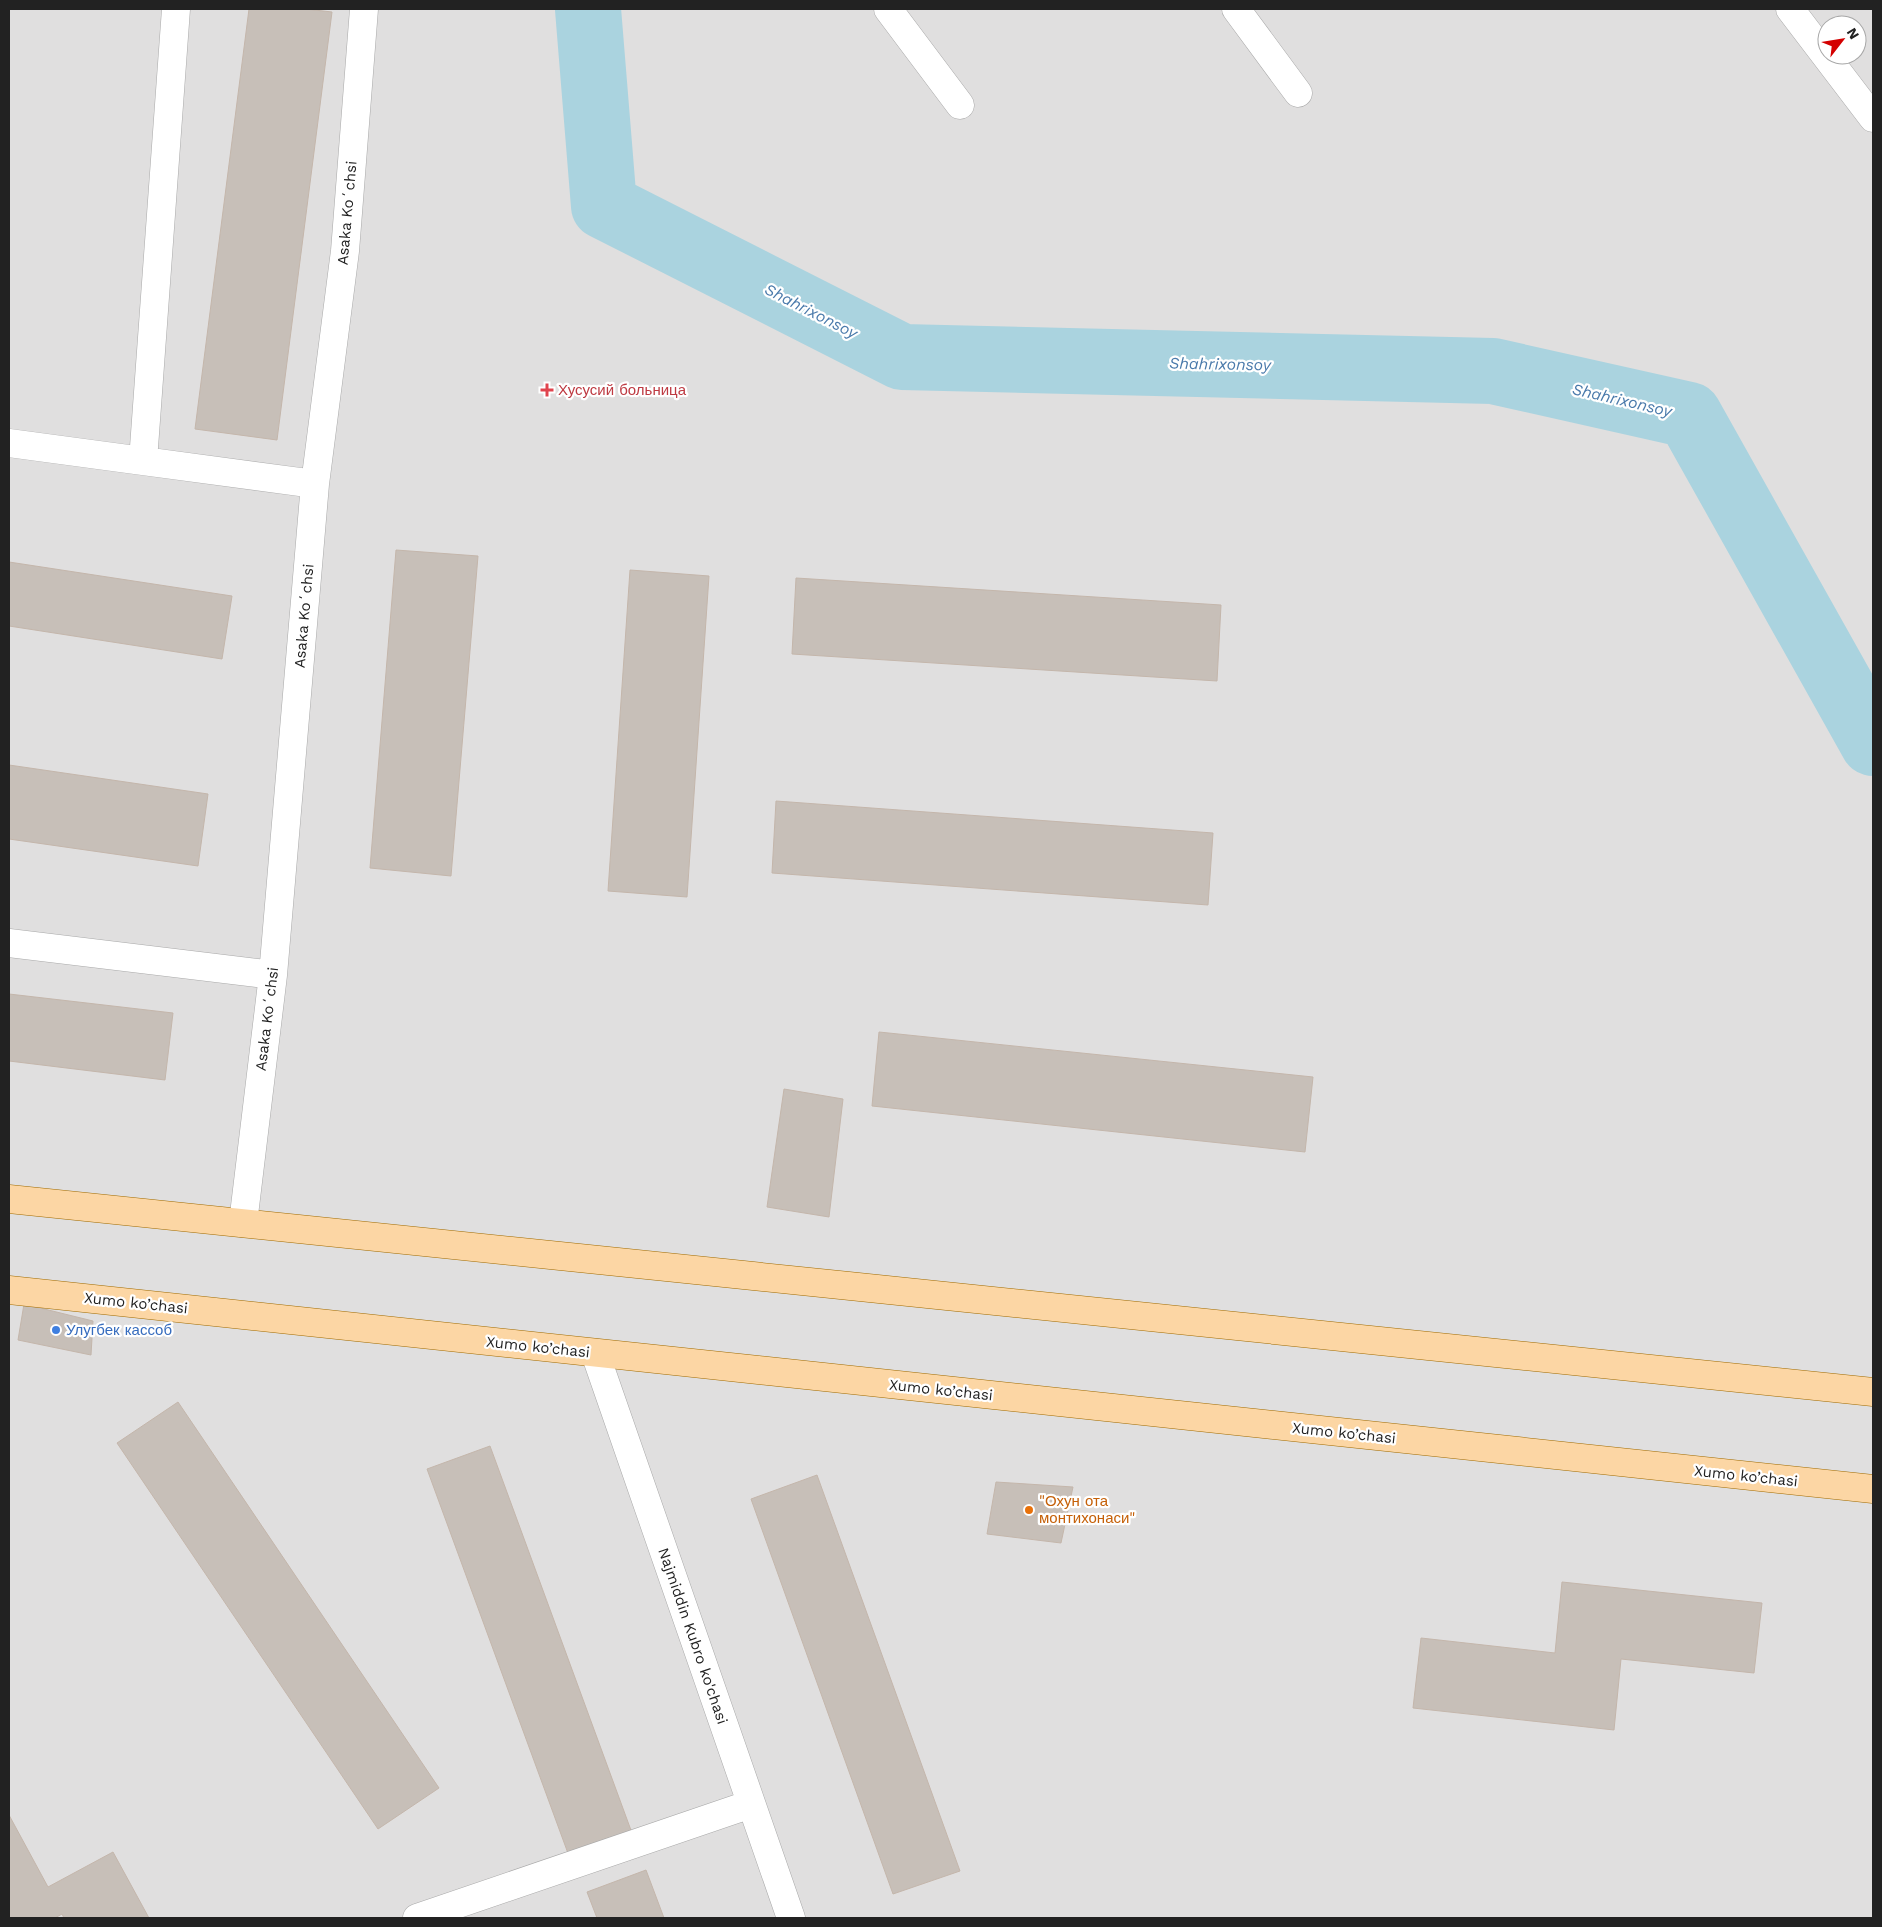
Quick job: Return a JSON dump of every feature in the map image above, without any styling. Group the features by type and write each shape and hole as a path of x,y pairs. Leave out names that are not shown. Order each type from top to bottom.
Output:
{"main road":[{"path":"9,1199 1873,1392"},
{"name":"Xumo ko’chasi","path":"9,1290 1873,1489"}],"street":[{"path":"144,461 176,9"},
{"name":"Asaka Koʻchsi","path":"242,1223 273,975 315,484 345,251 364,9"},
{"path":"888,9 960,105"},
{"path":"1236,9 1298,93"},
{"path":"1790,9 1873,118"},
{"path":"9,443 315,484"},
{"path":"9,943 273,975"},
{"name":"Najmiddin Kubro ko'chasi","path":"595,1353 790,1918"},
{"path":"417,1918 751,1804"}],"shaded area":[{"path":"9,9 1873,9 1873,1918 9,1918"}],"building":[{"path":"249,9 306,9 332,12 277,440 195,429"},
{"path":"396,550 478,556 451,876 370,868"},
{"path":"9,562 232,596 222,659 9,626"},
{"path":"630,570 709,576 687,897 608,891"},
{"path":"796,578 1221,605 1217,681 792,654"},
{"path":"9,765 208,794 198,866 9,839"},
{"path":"776,801 1213,833 1208,905 772,873"},
{"path":"9,994 173,1013 165,1080 9,1061"},
{"path":"879,1032 1313,1077 1305,1152 872,1106"},
{"path":"784,1089 843,1099 829,1217 767,1207"},
{"name":"Улугбек кассоб","path":"24,1304 93,1321 91,1355 18,1340"},
{"path":"178,1402 439,1788 378,1829 117,1443"},
{"path":"490,1446 632,1833 569,1856 427,1469"},
{"path":"817,1475 960,1871 893,1894 751,1499"},
{"name":"\"Охун ота монтихонаси\"","path":"996,1482 1073,1487 1061,1543 987,1534"},
{"path":"1562,1582 1762,1603 1754,1673 1621,1659 1614,1730 1413,1708 1421,1638 1555,1653"},
{"path":"9,1815 48,1887 113,1852 149,1918 64,1918 62,1914 55,1918 9,1918"},
{"path":"646,1870 664,1918 597,1918 587,1892"}],"waterway":[{"name":"Shahrixonsoy","path":"588,9 604,206 902,357 1493,371 1689,415 1873,743"}],"place":[{"name":"Хусусий больница","path":"547,390"},
{"name":"Улугбек кассоб","path":"56,1330"},
{"name":"\"Охун ота монтихонаси\"","path":"1029,1510"}]}
